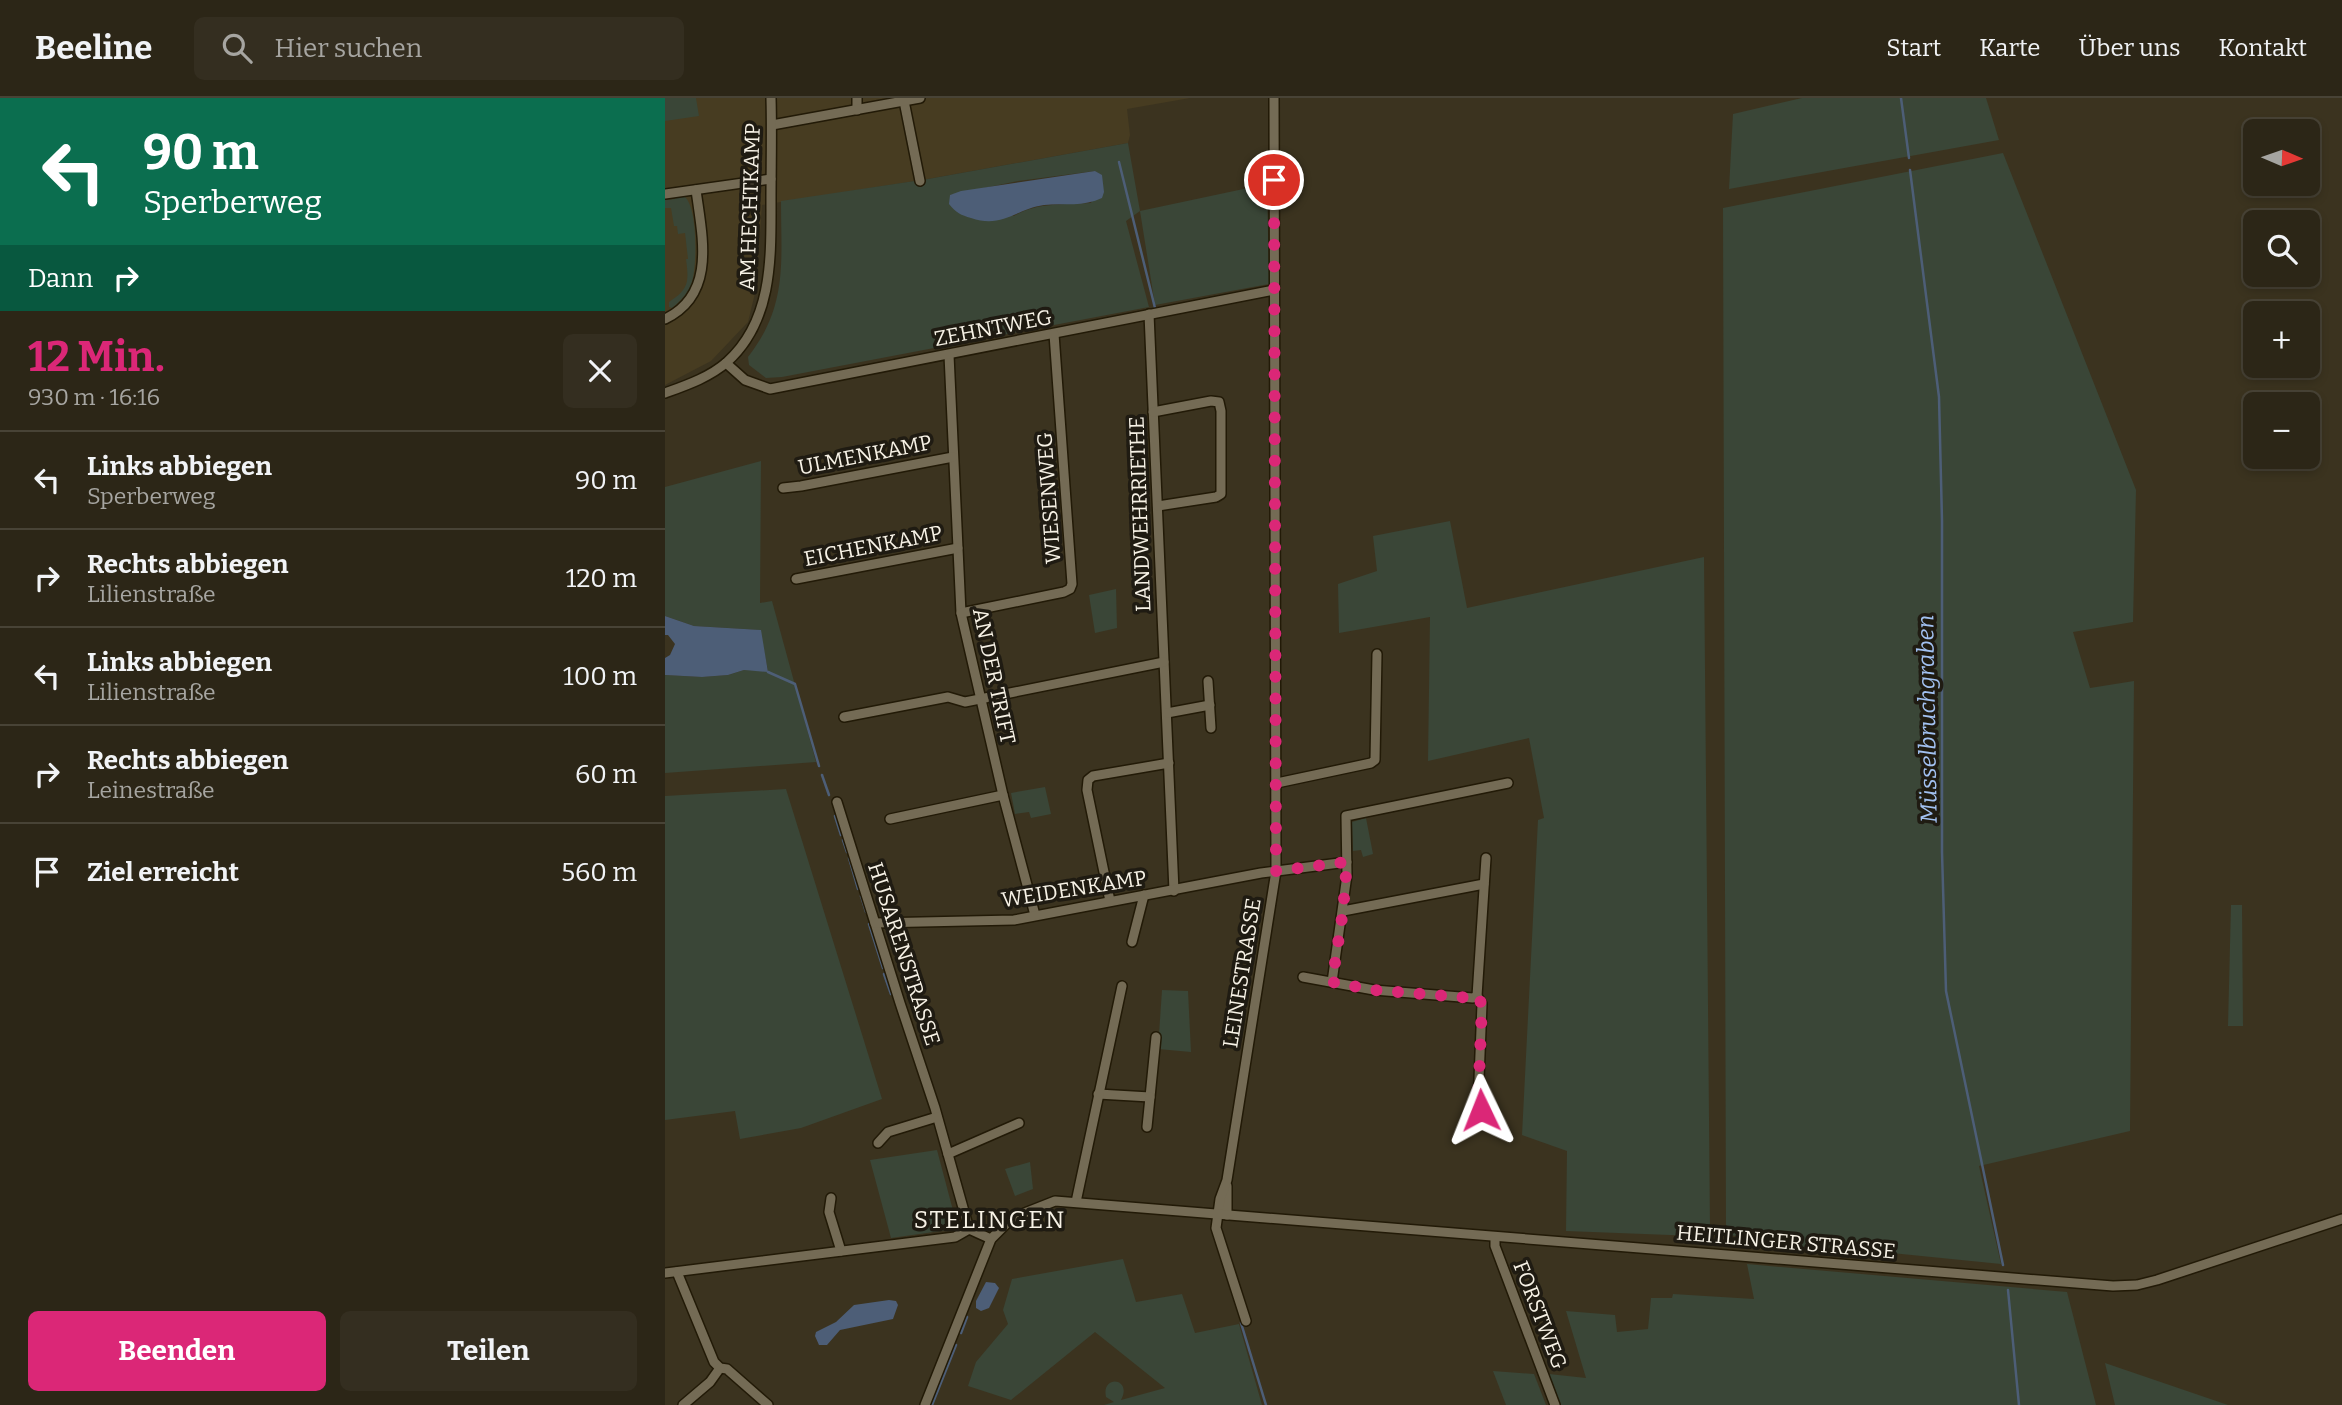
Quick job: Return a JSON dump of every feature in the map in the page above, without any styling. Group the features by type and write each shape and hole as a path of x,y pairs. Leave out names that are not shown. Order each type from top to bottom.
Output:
{"street":[{"name":"AM HECHTKAMP","path":"665,393 700,379 726,363 752,330 764,298 770,251 771,98"},
{"path":"857,98 857,110"},
{"path":"772,125 920,98"},
{"name":"LEINESTRASSE","path":"1223,1214 1220,1199 1227,1180 1276,871 1274,98"},
{"path":"904,101 920,181"},
{"path":"665,194 771,179"},
{"path":"665,319 691,299 699,279 702,246 696,190"},
{"name":"ZEHNTWEG","path":"726,363 745,380 770,389 1274,290"},
{"name":"LANDWEHRRIETHE","path":"1149,314 1174,891"},
{"name":"WIESENWEG","path":"961,613 1064,592 1070,589 1072,584 1054,334"},
{"name":"AN DER TRIFT","path":"949,355 961,613 1003,795 1035,915"},
{"path":"1153,412 1211,401 1219,402 1221,411 1221,494 1158,506"},
{"name":"ULMENKAMP","path":"783,488 953,457"},
{"name":"EICHENKAMP","path":"796,579 958,548"},
{"path":"1277,783 1375,760 1377,654"},
{"path":"844,717 948,697 959,702 981,699 1164,662"},
{"path":"1208,681 1211,728"},
{"path":"1167,713 1210,705"},
{"path":"1110,901 1087,790 1088,780 1093,776 1169,763"},
{"path":"1332,982 1343,911 1347,862 1346,816 1507,783"},
{"path":"890,819 1003,795"},
{"name":"HUSARENSTRASSE","path":"837,802 937,1117 969,1229"},
{"path":"1481,1110 1478,1104 1482,1004 1477,996 1486,858"},
{"name":"WEIDENKAMP","path":"875,923 1014,920 1276,871 1347,862"},
{"path":"1343,911 1484,884"},
{"path":"1132,942 1144,895"},
{"path":"1303,976 1374,990 1473,998 1477,996"},
{"path":"1076,1202 1122,986"},
{"path":"1147,1127 1156,1037"},
{"path":"1098,1094 1150,1097"},
{"path":"878,1143 888,1132 937,1117"},
{"path":"948,1154 1020,1123"},
{"path":"831,1198 829,1212 841,1251"},
{"name":"HEITLINGER STRASSE","path":"991,1239 1006,1223 1027,1211 1055,1201 2113,1286 2137,1285 2157,1280 2342,1219"},
{"path":"1223,1214 1216,1228 1245,1321"},
{"path":"665,1273 955,1237 969,1229 991,1239 925,1405"},
{"name":"FORSTWEG","path":"1495,1237 1495,1247 1555,1405"},
{"path":"677,1272 714,1362 720,1368 727,1369 768,1405"},
{"path":"683,1405 710,1382 720,1368"}],"shaded area":[{"path":"665,98 1190,98 1127,109 1130,135 1128,143 762,205 756,289 748,322 711,361 665,385"}],"green space":[{"path":"665,98 696,98 699,116 665,121"},
{"path":"1802,98 1986,98 1999,140 1729,189 1733,114"},
{"path":"1128,143 1140,211 1126,221 1149,307 782,377 766,378 749,365 748,357 770,320 780,283 781,201 928,179","holes":["1095,171 1102,176 1091,203 1041,206 1014,216 950,195 1018,181"]},
{"path":"2003,153 2136,490 2133,622 2073,632 2090,688 2134,681 2130,1131 1979,1166 2001,1264 1842,1248 1782,1246 1726,1234 1723,208"},
{"path":"1267,184 1269,284 1155,305 1140,211"},
{"path":"675,196 685,197 692,213 695,263 688,290 672,308 669,307 669,302 681,293 686,284 688,259 685,233 678,234 671,208 665,208 665,200 675,199"},
{"path":"761,461 760,603 772,601 816,762 665,773 665,675 702,677 728,675 744,670 768,671 760,630 694,626 665,616 665,487"},
{"path":"1450,521 1467,608 1704,557 1710,1229 1696,1236 1566,1231 1567,1151 1522,1135 1538,820 1544,818 1529,738 1428,761 1430,617 1339,633 1338,584 1377,571 1373,536"},
{"path":"1116,589 1117,628 1095,633 1089,595"},
{"path":"1045,787 1051,814 1031,818 1029,812 1015,814 1011,793"},
{"path":"786,789 882,1099 801,1128 740,1139 735,1111 665,1120 665,796"},
{"path":"1366,818 1373,854 1363,857 1361,850 1353,851 1352,822"},
{"path":"2231,905 2242,905 2243,1026 2228,1026"},
{"path":"1162,990 1188,991 1191,1052 1158,1049"},
{"path":"937,1150 955,1218 948,1230 891,1238 870,1160"},
{"path":"1030,1162 1033,1189 1015,1196 1005,1169"},
{"path":"1123,1259 1136,1302 1182,1294 1195,1333 1239,1324 1262,1405 1104,1405 1114,1402 1106,1397 1108,1385 1112,1382 1120,1383 1123,1387 1121,1400 1165,1388 1095,1332 1011,1400 968,1386 976,1362 1008,1324 1003,1310 1012,1279"},
{"path":"1747,1264 2067,1292 2096,1405 1561,1405 1549,1374 1586,1378 1566,1311 1615,1315 1617,1332 1648,1329 1651,1298 1672,1298 1673,1294 1754,1299"},
{"path":"2105,1363 2228,1405 2115,1405"},
{"path":"1493,1371 1534,1374 1546,1405 1506,1405"}],"water":[{"path":"1095,171 1102,175 1104,192 1102,198 1088,203 1044,205 992,221 964,216 949,204 950,195 961,191"},
{"path":"665,616 694,626 761,630 768,672 744,670 728,675 702,677 665,675 665,658 670,655 675,644 665,635"},
{"path":"986,1282 995,1283 999,1288 989,1308 981,1311 976,1308 976,1301"},
{"path":"896,1301 898,1305 893,1319 840,1330 827,1345 819,1345 816,1332 836,1322 854,1305"}],"waterway":[{"name":"Müsselbruchgraben","path":"1901,98 1909,158"},
{"path":"1119,162 1155,308"},
{"name":"Müsselbruchgraben","path":"1910,170 1939,397 1942,521 1942,852 1946,991 2003,1265"},
{"path":"768,672 795,684 819,766"},
{"path":"822,775 829,795"},
{"path":"835,816 841,835"},
{"path":"843,840 847,852"},
{"path":"849,858 858,889"},
{"path":"861,896 866,912"},
{"path":"869,924 883,968"},
{"path":"884,974 891,994"},
{"name":"Müsselbruchgraben","path":"2008,1290 2019,1405"},
{"path":"961,1333 967,1317"},
{"path":"1241,1323 1266,1405"},
{"path":"932,1405 956,1345"}],"district":[{"name":"STELINGEN","path":"990,1220"}],"route":[{"path":"1274,180 1276,871 1347,862 1343,911 1332,982 1374,990 1473,998 1477,996 1482,1004 1478,1104 1481,1110"}]}
